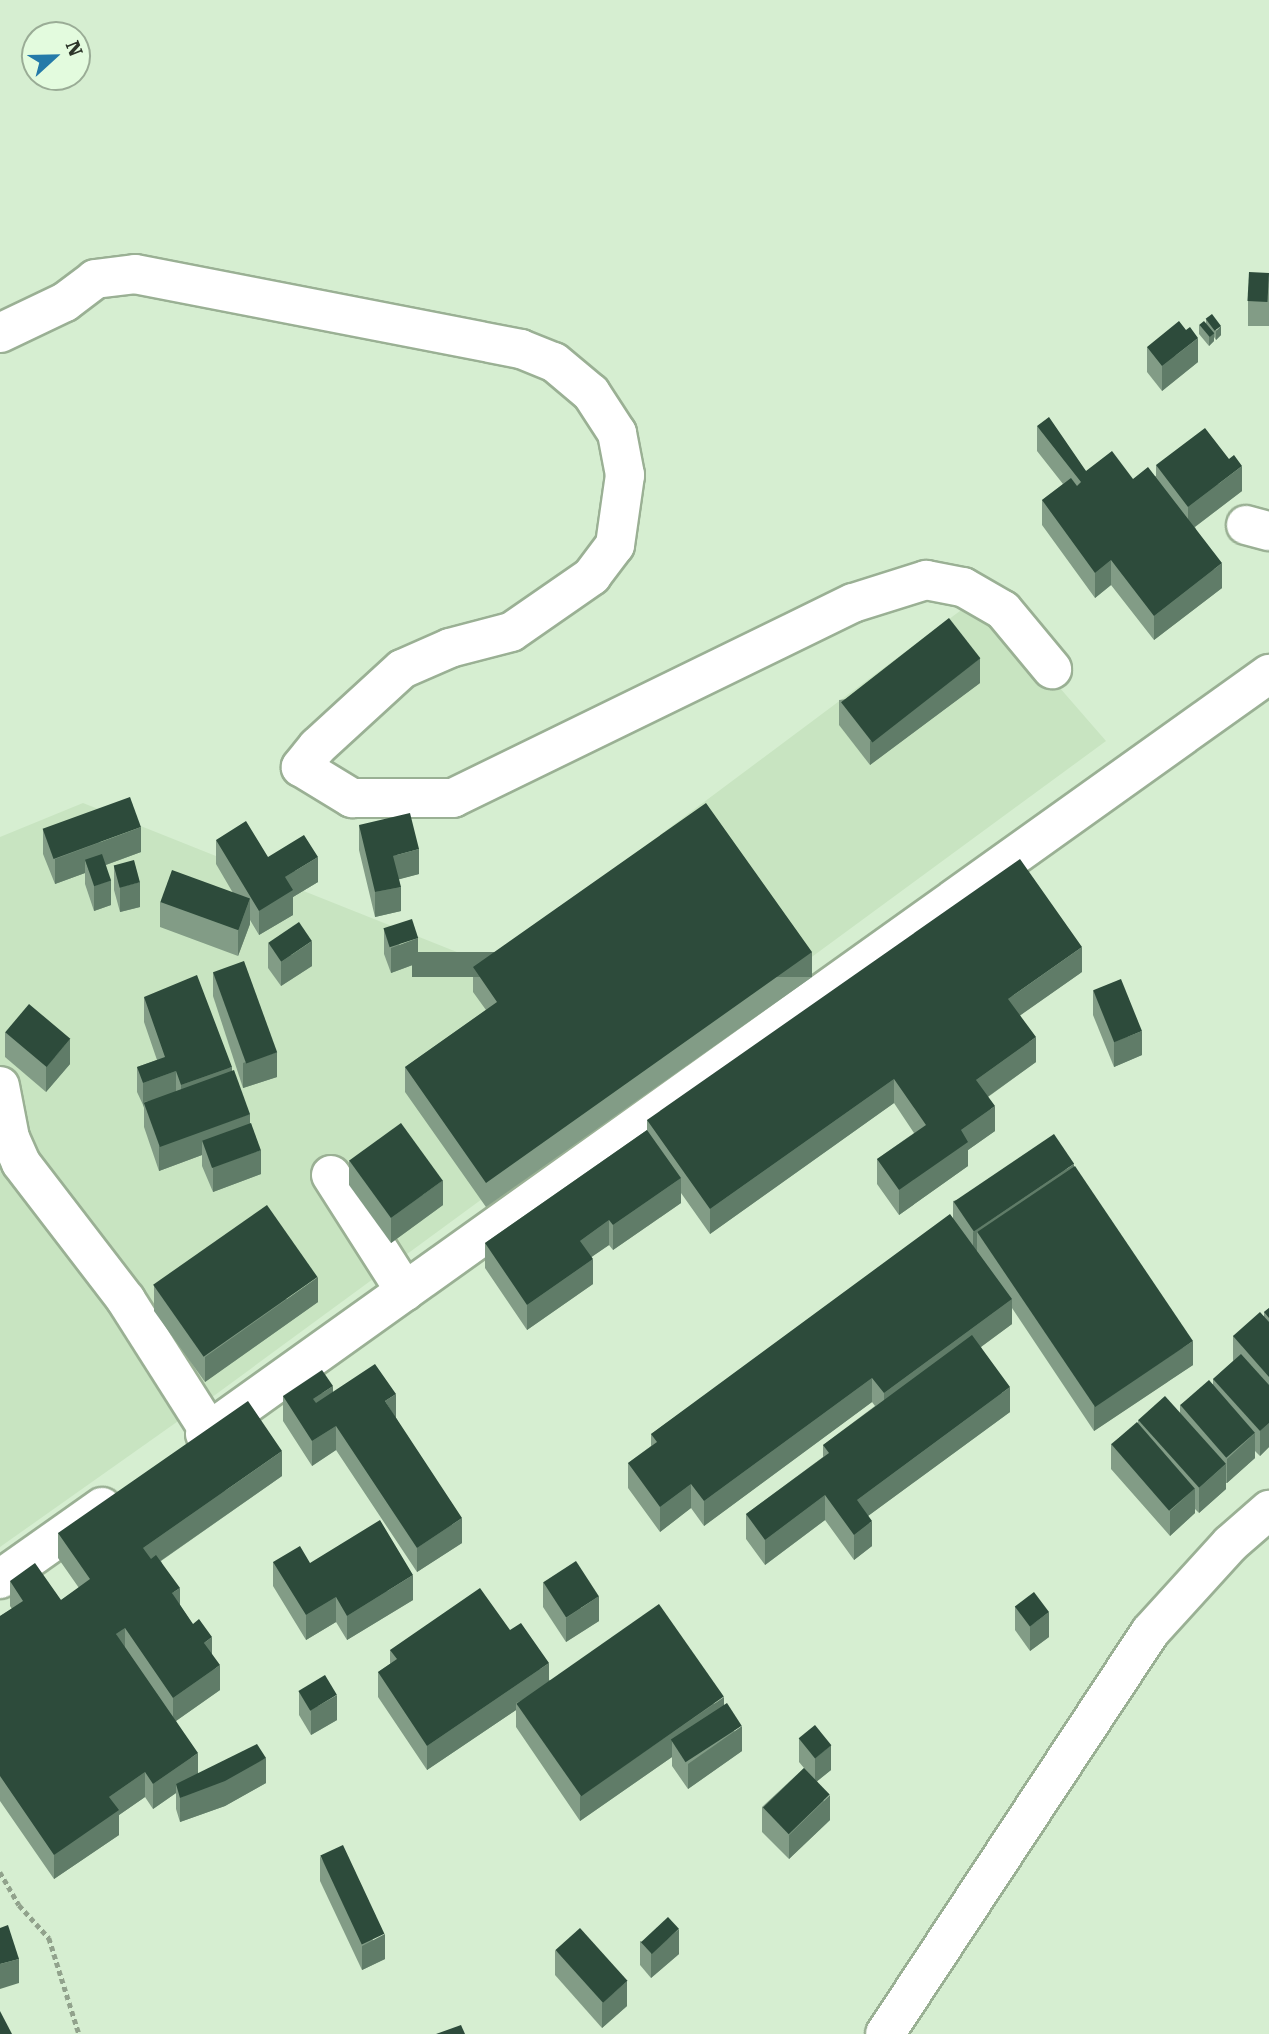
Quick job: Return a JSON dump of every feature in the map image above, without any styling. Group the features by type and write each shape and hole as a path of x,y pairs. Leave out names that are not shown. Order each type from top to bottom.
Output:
{"street":[{"path":"0,333 65,302 95,279 135,274 521,349 554,362 591,393 617,433 625,475 615,545 592,576 549,609 511,632 450,648 402,669 317,747 301,767 352,798 453,798 492,783 619,715 853,603 926,580 963,587 1003,610 1052,669"},
{"path":"176,1455 1269,674"},
{"path":"0,1086 10,1138 21,1163 126,1300 209,1431"},
{"path":"331,1175 405,1291"},
{"path":"0,1579 132,1486"},
{"path":"885,2034 1150,1632 1230,1544 1269,1510"}],"path":[{"path":"0,1872 19,1905 49,1938 79,2034"}],"shaded area":[{"path":"980,596 1106,741 215,1395 0,1547 0,837 83,803 487,964"}],"building":[{"path":"1249,272 1269,273 1267,302 1247,301"},
{"path":"1212,314 1221,326 1215,331 1206,319"},
{"path":"1179,321 1186,330 1190,327 1198,338 1162,366 1147,347"},
{"path":"1204,321 1214,333 1210,337 1199,325"},
{"path":"1049,417 1086,471 1112,451 1133,479 1148,467 1222,563 1154,616 1111,560 1095,573 1042,500 1071,478 1077,486 1081,482 1037,426"},
{"path":"1205,428 1229,459 1234,455 1242,466 1188,507 1156,465"},
{"path":"949,618 980,658 872,743 841,702"},
{"path":"130,797 141,827 54,859 43,829"},
{"path":"706,803 812,952 486,1183 405,1067 497,1002 473,967"},
{"path":"410,813 419,849 393,856 401,887 375,892 359,825"},
{"path":"246,821 268,857 304,835 318,857 285,877 293,890 259,911 216,840"},
{"path":"102,854 111,880 94,886 85,860"},
{"path":"1020,859 1082,947 1008,999 1036,1037 976,1080 995,1106 961,1130 968,1142 899,1190 877,1159 926,1125 894,1079 710,1209 647,1120"},
{"path":"134,860 140,882 120,888 114,865"},
{"path":"172,870 250,898 238,930 160,902"},
{"path":"412,919 418,938 390,947 383,928"},
{"path":"299,922 312,941 281,962 268,943"},
{"path":"244,961 277,1052 246,1063 213,972"},
{"path":"197,975 232,1067 181,1085 176,1071 143,1083 137,1067 165,1057 144,997"},
{"path":"1121,979 1142,1031 1114,1042 1093,990"},
{"path":"29,1004 70,1039 47,1067 5,1032"},
{"path":"234,1070 250,1114 160,1147 144,1103"},
{"path":"251,1123 261,1150 212,1168 202,1141"},
{"path":"401,1123 443,1180 391,1218 349,1161"},
{"path":"647,1130 681,1178 613,1225 609,1220 580,1241 593,1259 527,1305 485,1243"},
{"path":"1054,1134 1074,1164 974,1232 954,1202"},
{"path":"1075,1166 1193,1341 1095,1407 977,1232"},
{"path":"267,1205 317,1277 204,1357 153,1285"},
{"path":"950,1214 1012,1299 884,1393 872,1378 704,1501 691,1484 660,1507 628,1463 657,1442 651,1434"},
{"path":"1260,1312 1269,1322 1269,1377 1233,1336"},
{"path":"972,1335 1010,1387 857,1500 872,1521 854,1535 825,1495 765,1540 746,1514 829,1453 823,1445"},
{"path":"1241,1354 1269,1385 1269,1423 1260,1431 1213,1379"},
{"path":"375,1364 396,1394 385,1401 462,1518 417,1548 336,1426 312,1441 283,1396 322,1370 333,1386 313,1399 316,1403"},
{"path":"1209,1380 1255,1433 1226,1458 1180,1405"},
{"path":"1165,1396 1226,1464 1199,1488 1138,1420"},
{"path":"248,1401 282,1451 143,1548 151,1559 156,1555 180,1588 172,1593 193,1624 199,1619 212,1637 204,1643 220,1665 173,1698 125,1628 116,1634 198,1753 153,1784 145,1772 109,1797 119,1810 54,1855 0,1776 0,1616 23,1601 10,1581 35,1563 61,1600 90,1579 58,1533"},
{"path":"1137,1422 1195,1488 1169,1511 1111,1444"},
{"path":"380,1520 413,1575 347,1616 336,1597 306,1615 273,1562 300,1546 310,1563"},
{"path":"576,1561 599,1596 566,1617 543,1582"},
{"path":"480,1588 510,1630 521,1623 549,1663 427,1746 378,1672 397,1659 390,1650"},
{"path":"1034,1592 1049,1612 1030,1626 1015,1606"},
{"path":"659,1604 724,1697 581,1796 516,1704"},
{"path":"325,1675 337,1695 310,1711 298,1691"},
{"path":"727,1703 742,1726 686,1762 671,1739"},
{"path":"815,1725 831,1745 815,1758 799,1738"},
{"path":"257,1744 266,1758 225,1781 180,1798 176,1784"},
{"path":"804,1768 830,1795 789,1834 763,1808"},
{"path":"343,1845 384,1934 362,1944 320,1856"},
{"path":"668,1917 679,1929 652,1954 641,1942"},
{"path":"8,1925 19,1959 0,1964 0,1928"},
{"path":"580,1928 628,1981 603,2003 555,1950"},
{"path":"0,2011 12,2034 0,2034"},
{"path":"461,2025 465,2034 436,2034"}]}
